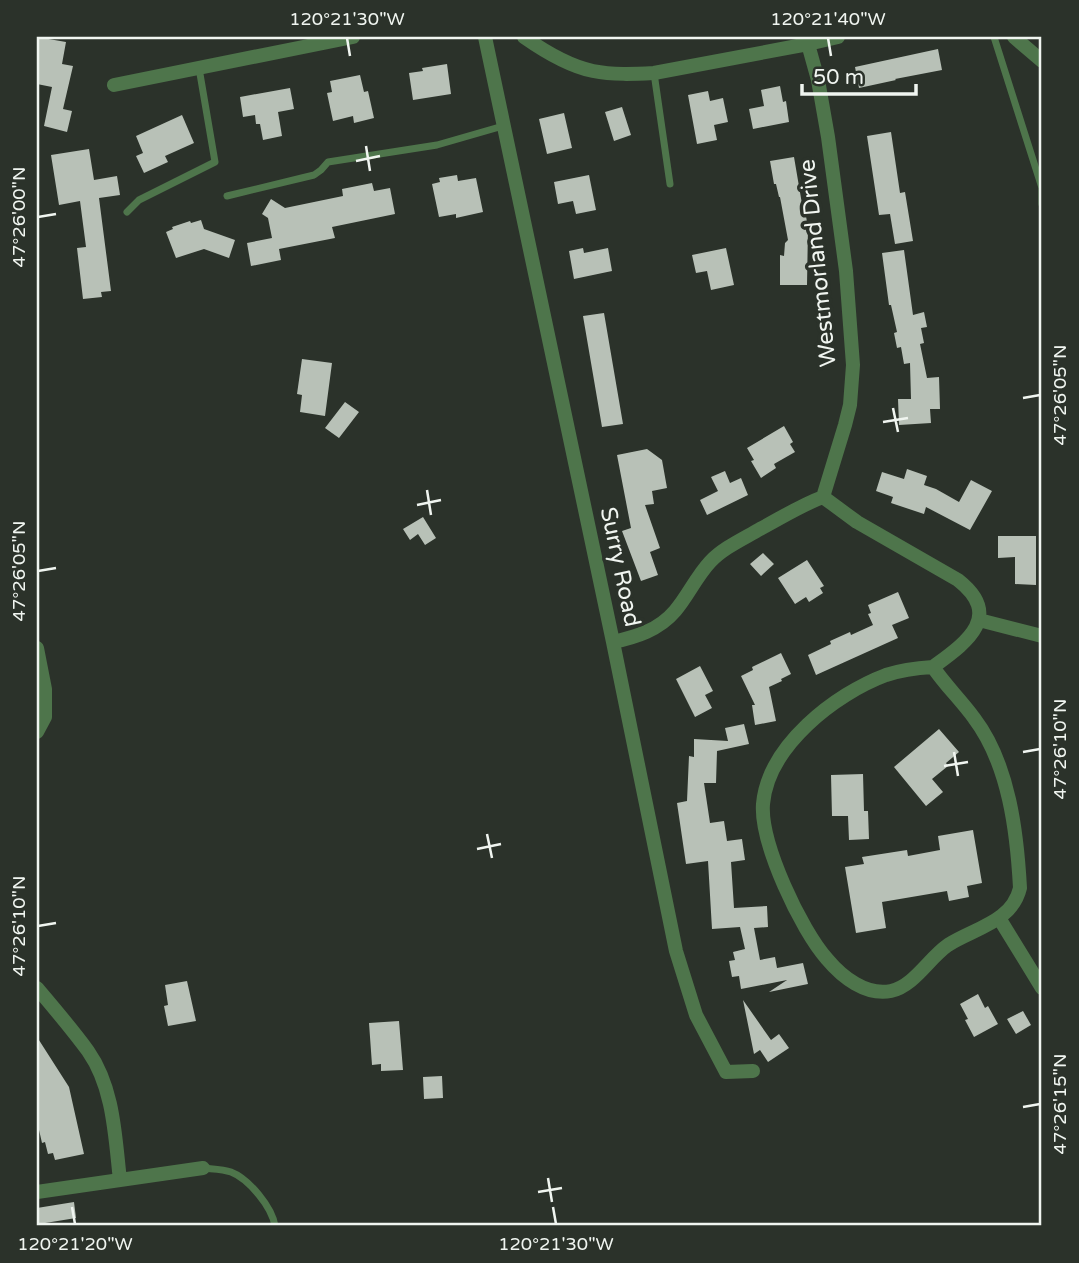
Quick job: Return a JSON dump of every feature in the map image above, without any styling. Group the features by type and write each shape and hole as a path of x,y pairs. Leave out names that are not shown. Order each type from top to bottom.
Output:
{"street":[{"path":"114,85 353,37"},
{"name":"Surry Road","path":"485,37 676,951 696,1015 726,1072 752,1071"},
{"path":"524,37 559,58 592,71 628,75 654,73 838,37"},
{"path":"1014,37 1042,61"},
{"name":"Westmorland Drive","path":"808,44 818,80 828,137 846,271 853,365 848,415 823,498"},
{"path":"613,642 635,637 663,622 675,612 712,560 740,540 801,506 823,498 857,522 965,586 976,602 979,620 968,640 933,667 887,675 853,691 822,713 794,740 775,765 764,793 763,818 770,848 794,905 815,943 826,959 843,975 867,989 879,992 892,991 903,986 946,947 999,918 1014,905 1020,888 1015,836 997,759 974,717 933,667"},
{"path":"979,620 1042,636"},
{"path":"37,648 45,688 45,717 37,732"},
{"path":"999,918 1042,988"},
{"path":"37,988 89,1053 106,1087 114,1126 120,1180"},
{"path":"37,1192 203,1168"}],"lane":[{"path":"994,37 1042,188 1042,204"},
{"path":"127,212 139,200 215,162 199,68"},
{"path":"654,73 670,184"},
{"path":"227,196 314,175 328,162 437,145 504,126"},
{"path":"203,1168 232,1172 252,1187 266,1202 275,1226"}],"building":[{"path":"37,37 66,42 62,64 73,66 63,109 72,111 67,132 44,126 52,87 37,84"},
{"path":"938,49 942,70 859,88 855,67"},
{"path":"447,64 451,94 413,100 409,73"},
{"path":"360,75 364,92 368,91 374,118 354,123 353,116 333,121 327,93 332,92 330,81"},
{"path":"780,86 783,102 786,101 789,122 753,129 749,109 764,106 761,90"},
{"path":"290,88 294,109 278,112 282,136 263,140 255,115 243,117 240,97"},
{"path":"708,91 710,101 723,98 728,122 714,125 717,140 697,144 688,95"},
{"path":"622,107 631,135 614,141 605,112"},
{"path":"564,113 572,148 547,154 539,119"},
{"path":"182,115 194,143 165,156 168,162 144,173 136,156 143,153 136,136"},
{"path":"891,132 900,193 905,192 913,241 895,244 890,214 879,215 867,136"},
{"path":"89,149 94,180 117,176 120,195 99,198 111,291 101,292 102,297 83,299 77,248 86,247 80,201 59,205 51,155"},
{"path":"794,157 808,228 807,285 780,285 780,255 784,256 785,243 788,240 770,161"},
{"path":"457,175 458,181 476,178 483,212 456,218 456,214 439,217 432,184 440,182 439,178"},
{"path":"589,175 596,210 576,214 573,201 558,204 554,182"},
{"path":"372,183 374,191 390,188 395,214 332,227 335,238 279,249 281,260 251,266 247,243 272,238 268,218 262,214 271,199 285,208 343,196 342,189"},
{"path":"201,220 204,229 235,240 229,258 204,249 176,258 166,232 173,229 172,227"},
{"path":"583,248 584,253 608,248 612,271 574,279 569,251"},
{"path":"726,248 734,285 711,290 707,271 696,273 692,255"},
{"path":"904,250 913,315 924,312 927,327 921,328 924,343 920,344 927,378 939,377 940,409 930,409 931,423 899,425 898,399 911,399 910,363 904,364 901,347 897,348 894,333 897,332 889,305 882,253"},
{"path":"604,313 623,424 602,427 583,316"},
{"path":"302,359 332,363 325,416 300,412 302,395 297,394"},
{"path":"345,402 359,412 339,438 325,428"},
{"path":"784,426 795,452 774,464 776,468 761,478 747,448"},
{"path":"647,449 662,460 667,488 652,491 654,504 645,505 660,548 650,552 658,575 641,581 622,531 631,528 617,455"},
{"path":"907,469 927,476 924,485 959,502 971,480 992,491 970,530 926,507 924,514 891,503 893,497 876,491 882,472 904,479"},
{"path":"725,471 730,483 741,478 748,495 707,515 700,500 718,491 711,477"},
{"path":"423,517 436,538 425,545 418,534 410,540 403,529"},
{"path":"998,536 1036,536 1036,585 1015,584 1015,557 998,558"},
{"path":"763,553 774,564 761,576 750,564"},
{"path":"807,560 824,586 820,588 823,593 809,602 806,597 795,604 778,578"},
{"path":"898,592 909,618 892,625 898,638 816,675 808,655 831,644 830,641 873,625 868,614 871,613 868,605"},
{"path":"781,653 791,674 769,687 776,721 755,725 752,705 755,705 741,676 753,670 752,667"},
{"path":"700,666 713,691 705,695 712,708 695,717 676,679"},
{"path":"744,724 749,744 717,751 716,783 704,783 710,823 724,821 727,841 742,839 745,860 731,862 734,908 767,906 768,927 754,928 760,960 775,957 777,968 803,963 808,984 769,992 787,980 741,989 739,976 732,977 729,961 735,960 733,952 745,949 740,927 712,929 708,861 686,864 677,803 687,801 689,756 694,757 694,739 728,741 725,728"},
{"path":"939,729 959,752 946,763 948,766 932,779 943,792 926,806 894,767"},
{"path":"863,774 864,811 868,811 869,839 849,840 848,816 832,816 831,775"},
{"path":"973,830 982,883 967,886 969,897 949,901 947,891 882,902 886,928 856,933 845,867 864,864 862,857 907,850 908,856 940,850 938,836"},
{"path":"187,981 196,1021 168,1026 164,1006 168,1005 165,985"},
{"path":"978,994 998,1024 974,1037 960,1004"},
{"path":"743,1000 771,1040 779,1034 789,1048 768,1062 760,1050 754,1054"},
{"path":"1023,1011 1031,1025 1016,1034 1007,1019"},
{"path":"399,1021 403,1070 381,1071 381,1064 372,1065 369,1023"},
{"path":"37,1037 69,1087 84,1154 55,1160 53,1153 48,1154 45,1142 42,1143 37,1121"},
{"path":"442,1076 443,1098 424,1099 423,1077"},
{"path":"74,1202 76,1218 39,1224 37,1208"}]}
